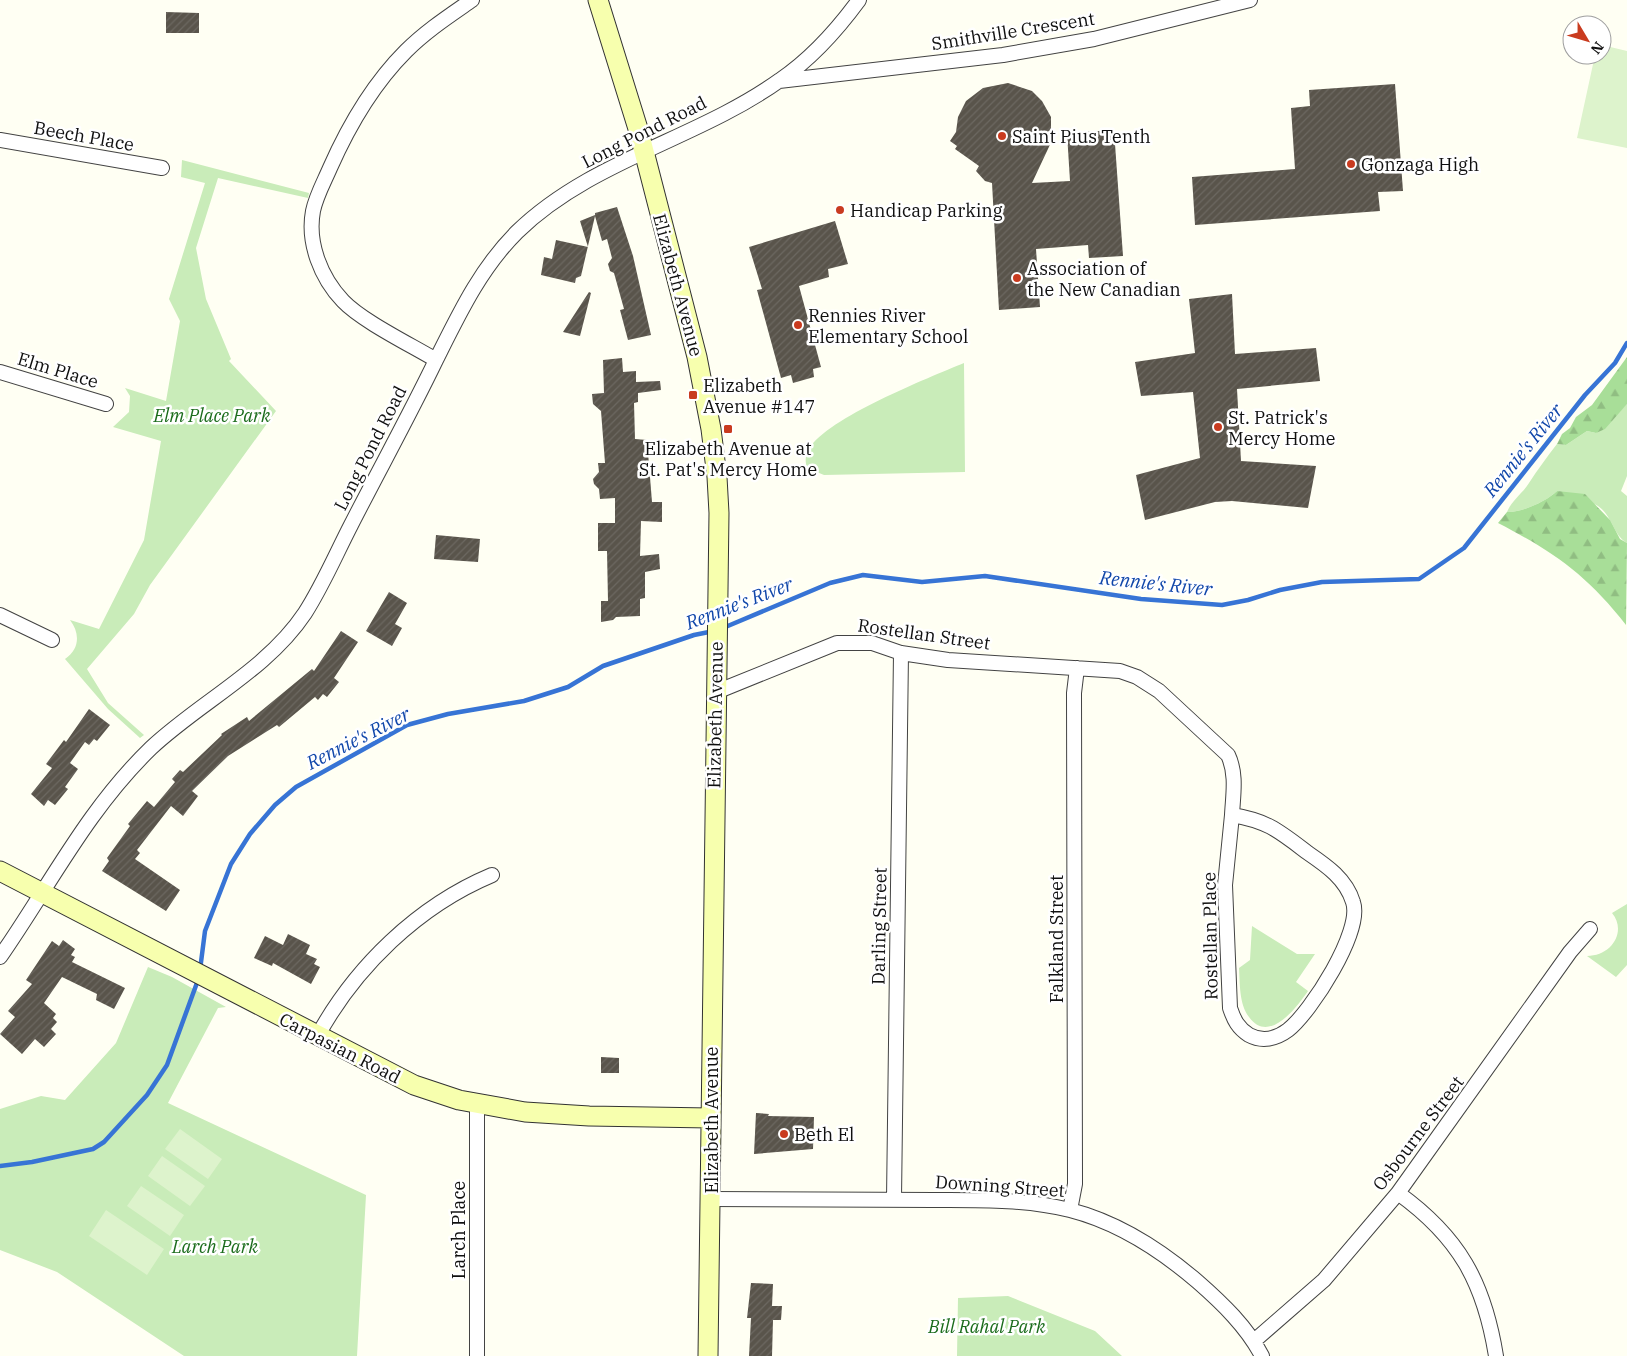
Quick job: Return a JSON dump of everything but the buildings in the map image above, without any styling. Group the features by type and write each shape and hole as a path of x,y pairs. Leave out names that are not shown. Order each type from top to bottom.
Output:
{"main road":[{"name":"Elizabeth Avenue","path":"598,0 643,152 698,357 711,429 717,477 719,513 708,1356"},
{"name":"Carpasian Road","path":"0,872 317,1037 414,1085 477,1104 553,1114 710,1118"}],"street":[{"path":"436,360 344,302 332,288 317,259 313,241 313,211 321,186 344,138 357,114 378,84 405,52 429,30 472,0"},
{"name":"Long Pond Road","path":"0,957 92,814 125,775 153,746 291,633 323,582 458,313 493,258 516,234 554,201 643,152 742,104 779,81 822,44 859,0"},
{"name":"Smithville Crescent","path":"779,81 1003,55 1094,39 1250,0"},
{"name":"Beech Place","path":"0,140 162,168"},
{"name":"Elm Place","path":"0,372 106,404"},
{"path":"0,615 52,640"},
{"name":"Rostellan Street","path":"716,692 837,643 872,643 901,653 948,660 1077,668"},
{"name":"Darling Street","path":"894,1199 901,653"},
{"name":"Rostellan Place","path":"1077,668 1120,671 1137,677 1159,691 1228,755 1232,764 1232,815 1225,885 1230,1008 1234,1020 1241,1029 1262,1040 1275,1037 1288,1030 1309,1007 1324,986 1348,940 1354,904 1340,878 1282,833 1271,825 1256,819 1232,815"},
{"name":"Falkland Street","path":"1070,1210 1075,1184 1074,693 1077,668"},
{"path":"317,1037 335,1005 350,985 392,941 441,902 464,887 492,875"},
{"name":"Osbourne Street","path":"1254,1341 1324,1280 1398,1193 1570,952 1590,929"},
{"name":"Larch Place","path":"477,1104 477,1356"},
{"path":"1398,1193 1423,1212 1452,1242 1472,1273 1485,1304 1496,1356"},
{"name":"Downing Street","path":"711,1199 989,1200 1043,1205 1070,1210 1128,1233 1181,1268 1214,1295 1254,1341 1262,1356"}],"green space":[{"path":"1612,47 1627,51 1627,148 1577,138 1593,65 1612,65"},
{"name":"Elm Place Park","path":"182,160 309,193 308,198 218,178 196,248 206,299 231,359 229,361 276,411 150,585 134,614 87,669 108,703 144,735 140,738 108,709 65,659 74,651 77,641 76,630 70,620 99,629 144,540 161,441 113,427 129,412 130,396 125,388 166,401 180,321 169,299 205,183 181,177"},
{"path":"1627,357 1627,404 1605,429 1596,433 1587,431 1566,445 1557,444 1562,434 1570,428 1576,417 1592,405"},
{"path":"964,363 965,472 824,475 807,468 806,458 809,449 819,437 836,425 880,400"},
{"path":"1627,404 1627,476 1621,491 1627,496 1627,543 1598,506 1589,501 1557,491 1534,506 1519,511 1507,512 1557,444 1566,445 1587,431 1596,433"},
{"path":"1557,491 1585,494 1610,520 1620,539 1627,543 1626,625 1612,607 1568,566 1536,544 1498,523 1507,512 1519,511 1534,506"},
{"path":"1627,904 1627,965 1616,977 1587,956 1604,952 1610,947 1617,935 1618,927 1612,913"},
{"path":"1252,926 1297,954 1315,954 1296,982 1308,991 1297,1006 1282,1021 1265,1027 1257,1025 1249,1017 1243,1006 1241,993 1239,968 1250,960"},
{"name":"Larch Park","path":"148,967 172,977 226,1007 218,1008 168,1103 366,1195 357,1356 184,1356 57,1272 0,1250 0,1109 41,1096 65,1100 116,1043"},
{"path":"180,1129 222,1159 208,1179 165,1149"},
{"path":"162,1156 205,1186 190,1206 148,1176"},
{"path":"141,1186 184,1215 170,1236 127,1206"},
{"path":"106,1210 164,1249 147,1275 89,1236"},
{"name":"Bill Rahal Park","path":"1008,1296 1095,1331 1122,1356 957,1356 958,1298"}],"waterway":[{"name":"Rennie's River","path":"723,628 830,583 863,575 922,582 985,576 1141,599 1222,605 1248,600 1280,590 1322,582 1419,579 1464,548 1585,395 1615,363 1627,343"},
{"name":"Rennie's River","path":"200,970 205,931 231,864 250,834 275,805 296,787 407,725 448,714 524,701 568,687 603,666 694,635 714,631"},
{"name":"Rennie's River","path":"0,1166 32,1162 93,1149 104,1142 147,1095 167,1065 198,980"}],"place":[{"name":"Saint Pius Tenth","path":"1002,136"},
{"name":"Gonzaga High","path":"1351,164"},
{"name":"Handicap Parking","path":"840,210"},
{"name":"Association of the New Canadian","path":"1017,278"},
{"name":"Rennies River Elementary School","path":"798,325"},
{"name":"Elizabeth Avenue #147","path":"693,395"},
{"name":"St. Patrick's Mercy Home","path":"1218,427"},
{"name":"Elizabeth Avenue at St. Pat's Mercy Home","path":"728,429"},
{"name":"Beth El","path":"784,1134"}]}
